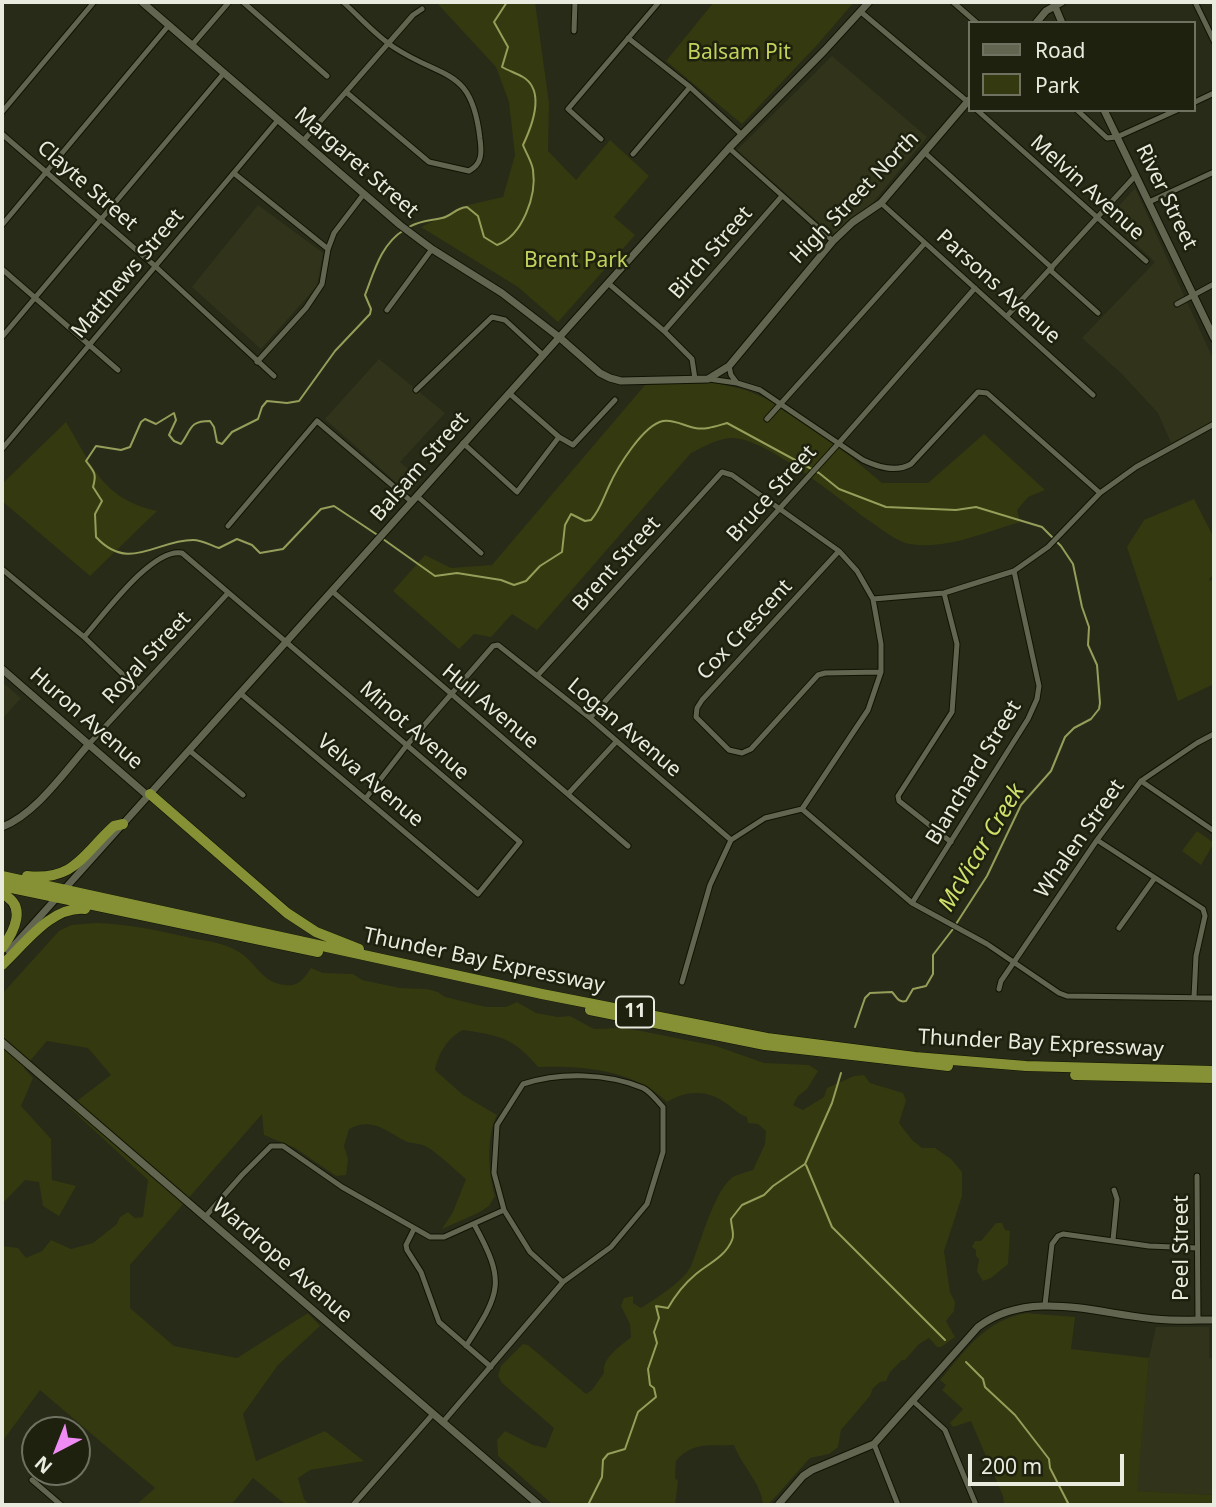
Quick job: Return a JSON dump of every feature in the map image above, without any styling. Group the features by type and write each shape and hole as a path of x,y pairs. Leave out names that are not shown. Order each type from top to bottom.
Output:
{"highway":[{"path":"149,795 299,922 343,944 407,965"},
{"path":"2,876 61,875 76,864 114,826 123,824"},
{"name":"Thunder Bay Expressway","path":"2,876 407,965 767,1038 903,1055 1026,1066 1214,1071"},
{"name":"Thunder Bay Expressway","path":"2,886 765,1045 1024,1073 1214,1078"},
{"path":"2,894 8,897 16,908 17,923 2,948"},
{"path":"2,965 50,919 66,909 80,908 140,915"}],"main road":[{"name":"Margaret Street","path":"142,2 400,225 432,249 502,293 600,373 621,381 695,379"},
{"name":"Balsam Street","path":"2,960 741,134 869,2"},
{"path":"1038,21 1056,3 1061,21"},
{"name":"High Street North","path":"708,379 729,366 833,242 853,222 881,202 968,103"},
{"name":"River Street","path":"1105,112 1214,338"},
{"path":"695,379 708,379"},
{"name":"Huron Avenue","path":"2,669 149,795"},
{"path":"2,827 31,809 89,744"},
{"name":"Wardrope Avenue","path":"2,1042 539,1505"},
{"path":"778,1505 803,1476 874,1444 986,1321 1012,1310 1045,1305 1156,1319 1214,1320"}],"street":[{"path":"2,112 94,2"},
{"path":"192,45 229,2"},
{"path":"243,2 327,76"},
{"path":"343,2 388,43 443,71 462,86 476,113 481,150 478,164 468,171 429,162 346,92"},
{"path":"574,31 575,2"},
{"path":"601,139 568,109 659,2"},
{"path":"953,2 975,21"},
{"path":"1195,2 1214,41"},
{"path":"303,141 413,15 422,9"},
{"path":"861,12 968,101"},
{"path":"2,225 169,25"},
{"path":"628,38 690,87 741,134"},
{"path":"2,337 224,73"},
{"path":"634,154 690,87"},
{"path":"1195,102 1214,93"},
{"name":"Melvin Avenue","path":"978,112 1146,261"},
{"path":"1079,112 1107,138 1117,137 1173,112"},
{"name":"Matthews Street","path":"2,449 278,120"},
{"name":"Clayte Street","path":"2,134 155,266 274,376"},
{"path":"729,148 833,242"},
{"path":"924,152 1098,313"},
{"path":"1149,202 1214,172"},
{"path":"234,174 328,249"},
{"path":"1007,316 1136,175"},
{"path":"257,362 306,308 322,284 328,249 334,233 363,195"},
{"name":"Birch Street","path":"664,331 782,196"},
{"name":"Parsons Avenue","path":"881,202 1094,395"},
{"path":"767,419 925,243"},
{"path":"387,310 432,249"},
{"path":"2,269 118,370"},
{"path":"608,283 692,359 695,379"},
{"path":"1177,304 1214,284"},
{"name":"Bruce Street","path":"590,718 975,288"},
{"path":"416,390 492,317 505,320 543,355"},
{"path":"729,366 737,383"},
{"path":"708,379 760,390 838,444 881,467 908,467 978,392 982,391 1100,494"},
{"path":"509,393 559,438 573,445 615,400"},
{"path":"228,526 317,421 481,553"},
{"path":"873,599 944,593 1013,571 1048,547 1100,494 1157,454 1214,424"},
{"path":"463,443 518,491 559,438"},
{"name":"Brent Street","path":"537,676 720,473 732,475 779,510"},
{"path":"682,982 710,886 731,840 765,818 802,809 868,710 881,672 881,644 873,599 857,571 839,551 779,510"},
{"name":"Cox Crescent","path":"839,551 702,700 696,717 729,750 742,753 751,749 818,675 881,672"},
{"name":"Minot Avenue","path":"83,637 147,566 178,552 287,642 519,843 478,894"},
{"path":"2,569 83,637 139,690"},
{"name":"Blanchard Street","path":"912,903 1028,719 1037,699 1038,686 1013,571"},
{"name":"Hull Avenue","path":"332,591 628,846"},
{"name":"Royal Street","path":"89,744 228,593"},
{"path":"944,593 957,644 952,712 898,796 899,800 951,842"},
{"name":"Logan Avenue","path":"450,694 494,645 504,648 731,840"},
{"name":"Velva Avenue","path":"240,693 478,894"},
{"path":"366,798 450,694"},
{"name":"Whalen Street","path":"999,989 1001,981 1097,840 1141,781 1214,734"},
{"path":"568,794 616,742"},
{"path":"190,751 243,795"},
{"path":"1141,781 1214,831"},
{"path":"802,809 912,903 1014,962 1059,993 1067,996 1214,998"},
{"path":"1097,840 1205,911 1196,956 1194,997"},
{"path":"1119,928 1154,879"},
{"path":"443,1422 564,1282 611,1247 647,1204 663,1152 663,1107 646,1089 608,1079 548,1076 523,1084 497,1125 494,1173 504,1210 530,1252 564,1282"},
{"path":"205,1217 271,1146 283,1146 342,1187 430,1237 439,1238 504,1210"},
{"name":"Peel Street","path":"1197,1176 1198,1320"},
{"path":"1113,1240 1117,1199 1114,1190"},
{"path":"467,1346 489,1311 496,1291 492,1258 474,1224"},
{"path":"414,1229 406,1248 423,1277 439,1322 491,1367"},
{"path":"1045,1305 1052,1244 1063,1234 1149,1246 1197,1248"},
{"path":"912,1400 945,1430 976,1505"},
{"path":"353,1505 433,1414"},
{"path":"874,1444 898,1505"},
{"path":"39,1486 61,1505"}],"shaded area":[{"path":"832,56 927,137 871,205 833,235 737,150"},
{"path":"1135,188 1214,361 1214,421 1171,443 1158,413 1122,374 1082,338 1155,262 1108,218"},
{"path":"258,205 323,253 317,286 261,349 192,287"},
{"path":"379,359 445,413 400,462 421,480 409,494 325,419"},
{"path":"2,682 21,698 2,719"},
{"path":"1156,1327 1209,1327 1209,1358 1214,1359 1214,1495 1136,1491 1149,1358"}],"green space":[{"name":"Brent Park","path":"436,2 535,2 549,103 548,151 576,180 610,140 649,176 614,217 635,235 558,322 518,287 421,227 468,205 503,197 515,155 509,102 496,67"},
{"name":"Balsam Pit","path":"714,2 854,2 742,124 666,61"},
{"path":"711,382 746,390 781,405 838,446 882,483 928,483 984,434 1045,490 1028,497 1017,510 1020,522 952,542 910,544 883,531 781,458 745,440 731,438 691,453 537,630 512,614 491,637 474,634 459,649 393,591 425,555 451,568 492,565 645,385"},
{"path":"66,422 92,466 111,489 123,498 157,511 90,576 2,501 2,484"},
{"path":"1194,499 1214,538 1214,574 1209,579 1214,579 1214,684 1178,701 1127,547 1144,520"},
{"path":"1197,831 1214,843 1201,865 1182,851"},
{"path":"71,925 119,925 214,942 239,952 265,977 278,984 298,983 311,968 323,973 353,974 362,980 400,988 427,989 445,997 486,1007 506,1007 517,1002 536,1013 570,1016 594,1029 623,1028 716,1046 764,1063 809,1065 818,1071 793,1105 803,1110 824,1097 827,1088 854,1076 864,1075 870,1083 903,1093 906,1101 899,1123 922,1148 935,1148 951,1159 962,1172 962,1196 944,1251 950,1292 955,1302 954,1311 946,1321 955,1337 941,1347 937,1347 929,1338 919,1344 890,1372 886,1381 873,1388 870,1396 841,1430 838,1447 829,1454 810,1458 768,1505 763,1505 759,1490 734,1445 711,1445 690,1450 676,1461 675,1478 678,1481 675,1505 553,1505 498,1456 497,1440 505,1431 533,1445 546,1448 554,1428 502,1383 498,1376 501,1366 523,1344 528,1345 586,1394 592,1390 604,1373 609,1357 631,1337 630,1324 621,1306 624,1298 633,1296 633,1303 641,1308 682,1278 691,1266 720,1193 733,1177 753,1170 765,1144 766,1131 758,1124 748,1123 747,1117 710,1095 688,1094 667,1102 638,1082 623,1076 573,1067 538,1067 521,1049 505,1040 463,1030 444,1047 435,1070 463,1095 497,1115 491,1134 489,1155 495,1196 489,1206 442,1229 453,1212 466,1179 431,1150 405,1141 378,1126 357,1126 349,1129 344,1146 348,1159 346,1175 336,1176 295,1148 264,1135 262,1114 130,1265 130,1308 174,1346 237,1358 308,1313 320,1326 278,1365 243,1414 256,1461 325,1431 364,1461 310,1470 298,1478 304,1499 310,1505 286,1505 253,1478 231,1505 136,1505 155,1488 91,1433 91,1416 71,1416 40,1390 2,1442 2,1246 18,1248 26,1258 42,1251 51,1240 71,1249 93,1243 128,1212 135,1218 143,1217 148,1180 69,1107 111,1075 88,1048 47,1041 24,1068 33,1078 21,1106 51,1139 52,1180 76,1186 59,1216 43,1206 39,1182 25,1180 2,1204 2,994 59,931"},
{"path":"996,1223 1002,1223 1005,1230 1010,1231 1008,1264 983,1281 977,1271 979,1259 972,1247 975,1241 981,1241"},
{"path":"1026,1313 1075,1317 1071,1349 1149,1358 1137,1491 1214,1495 1214,1505 1004,1505 1003,1496 971,1421 953,1427 950,1423 963,1409 942,1390 946,1385 940,1380 987,1330 1011,1317"}],"waterway":[{"name":"McVicar Creek","path":"409,227 445,217 467,207 478,216 484,237 497,245 514,233 526,214 534,180 523,145 533,119 535,100 530,83 502,67 508,47 494,22 507,2"},
{"name":"McVicar Creek","path":"379,536 334,506 321,509 283,549 260,553 252,545 237,539 219,548 193,540 143,552 120,553 96,537 95,514 102,501 93,487 94,473 86,461 96,446 121,450 130,447 141,422 145,419 156,424 174,413 176,420 169,435 181,444 191,427 203,421 210,421 217,442 222,444 232,432 258,419 267,401 299,401 335,351 370,314 371,309 365,295 375,268 389,243 404,230"},
{"name":"McVicar Creek","path":"383,539 435,576 457,573 501,580 514,585 526,581 540,566 562,552 565,525 571,514 585,521 591,520 632,448 647,430 663,421 699,428 727,423 819,473 839,489 886,507 956,510 976,507 1042,527 1061,546 1073,564 1089,627 1088,645 1097,665 1099,709 1091,719 1074,728 1065,737 1051,771 1021,805 987,876 956,924"},
{"name":"McVicar Creek","path":"855,1027 865,998 870,993 892,992 901,1001 906,1001 913,989 926,986 933,974 933,955 953,929"},
{"name":"McVicar Creek","path":"588,1505 602,1477 603,1460 608,1454 625,1449 638,1412 656,1397 654,1388 650,1385 648,1369 657,1343 654,1332 659,1318 656,1306 668,1308 696,1274 726,1251 733,1238 731,1219 742,1205 764,1195 805,1164 832,1103 841,1073"},
{"path":"806,1165 832,1227 945,1340"},
{"path":"966,1362 983,1379 985,1387 1015,1415 1049,1459 1050,1468 1069,1505"}]}
